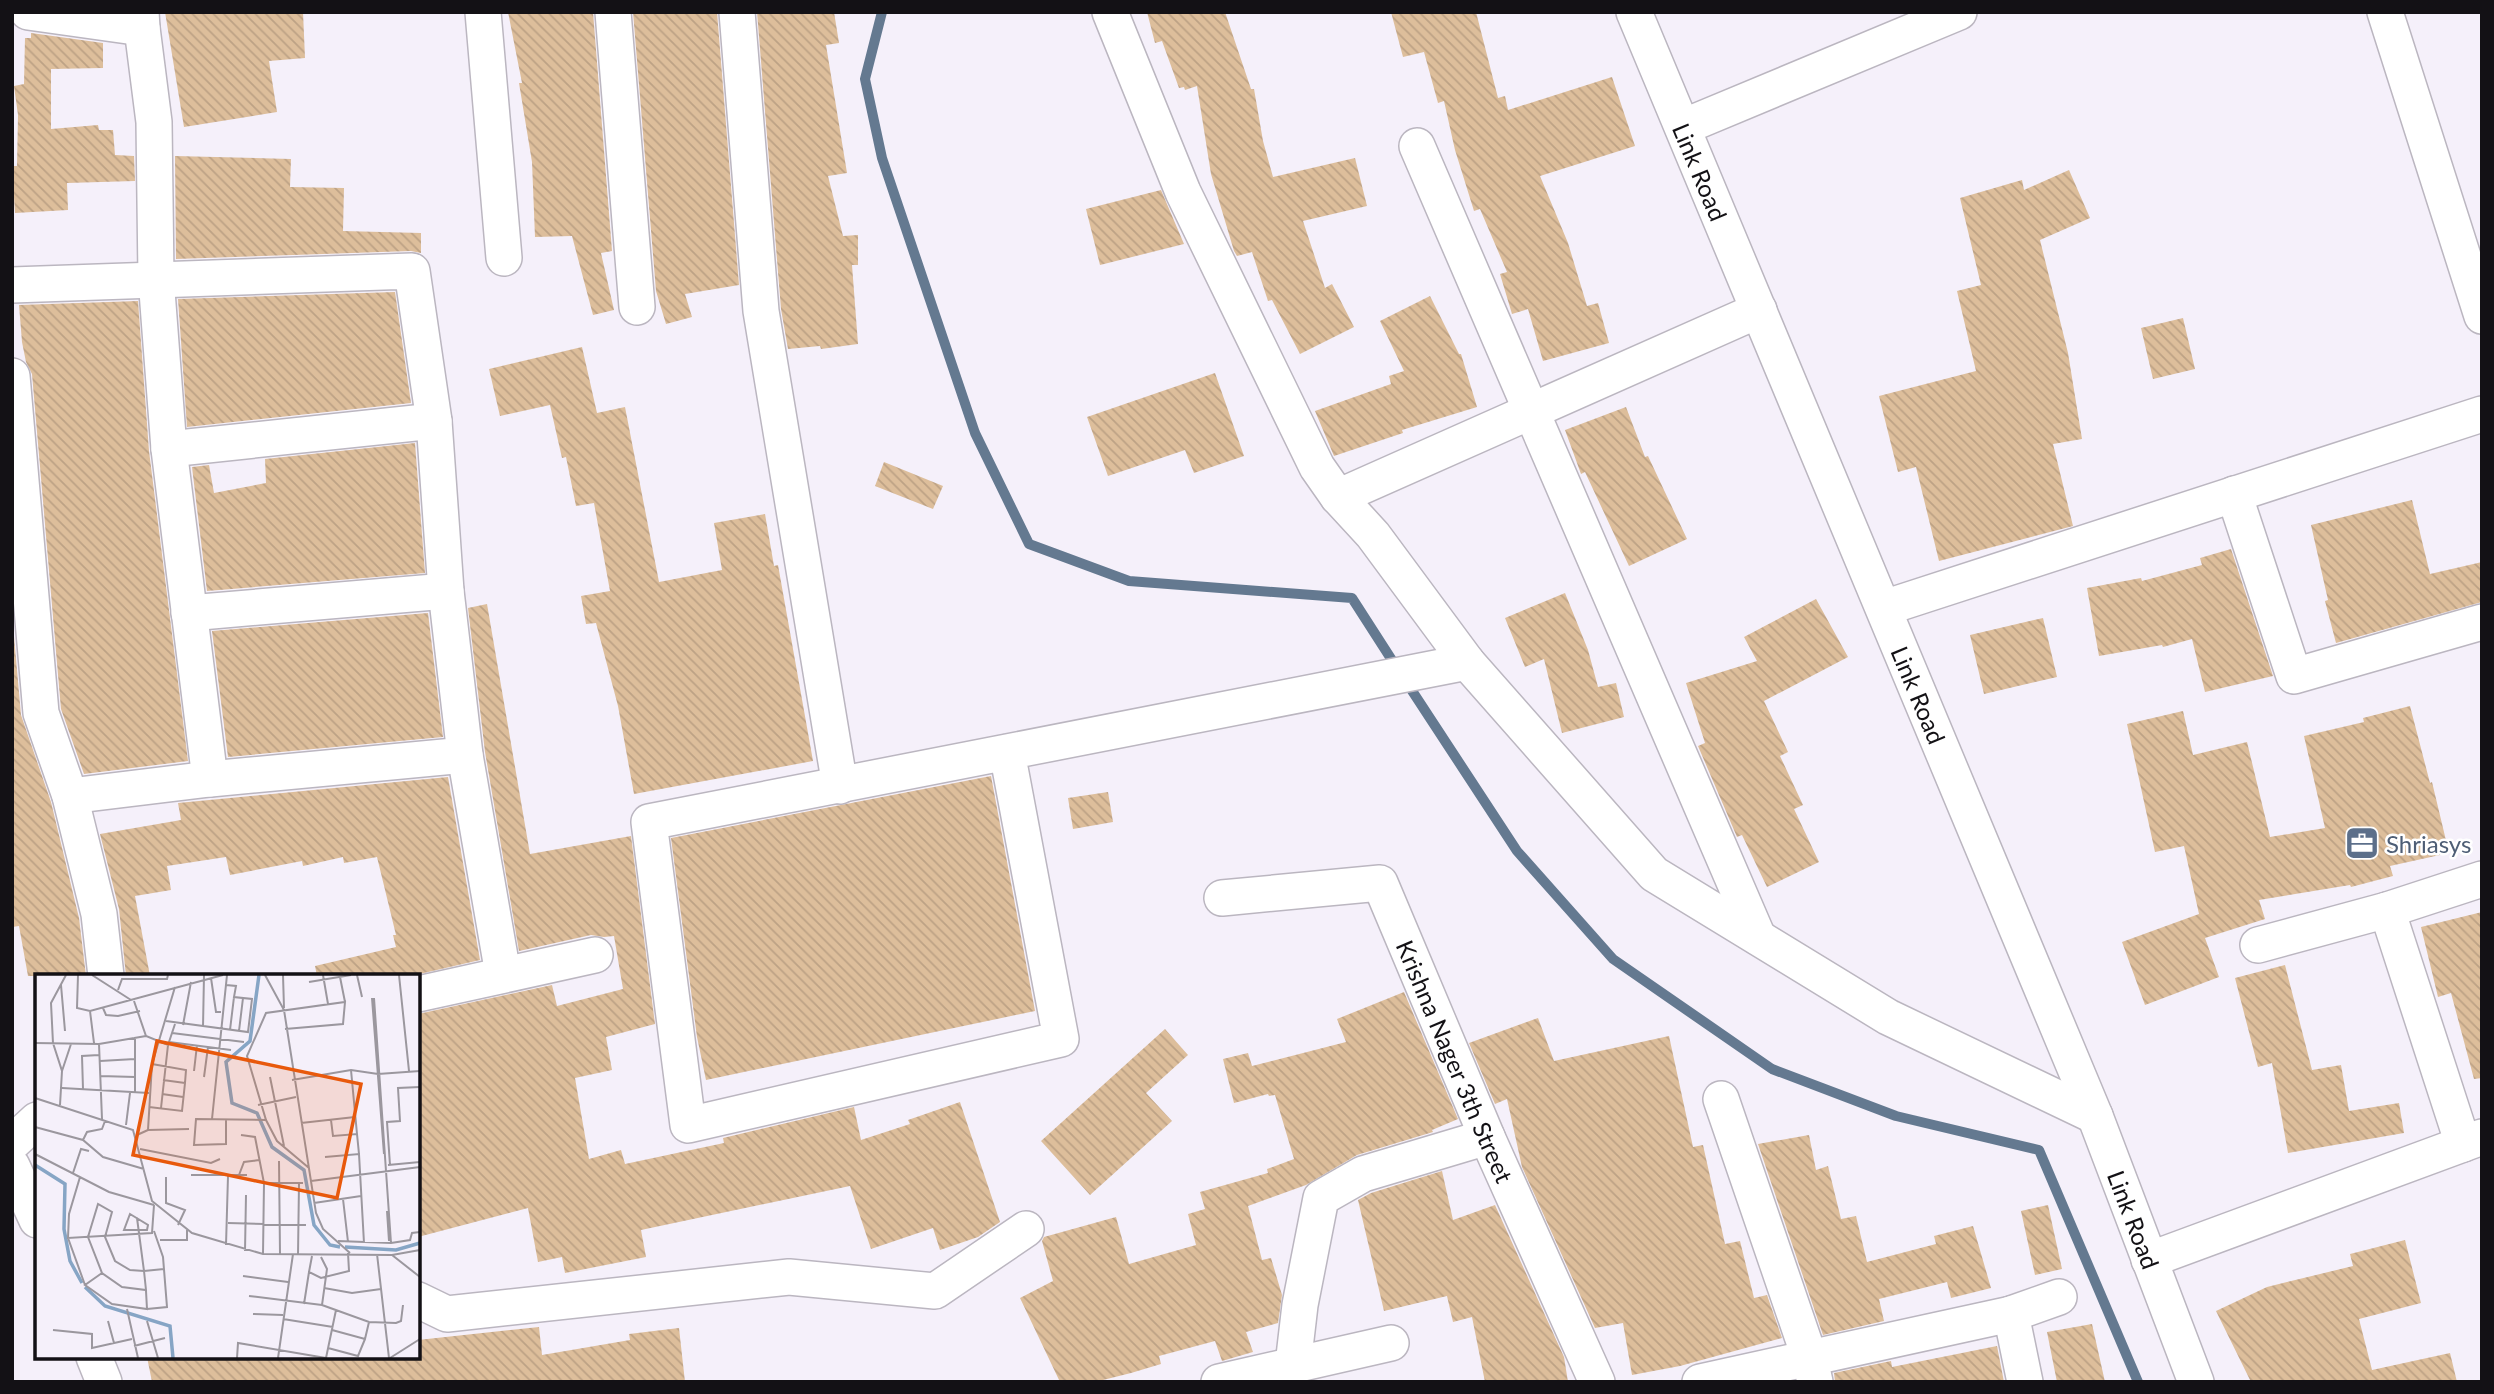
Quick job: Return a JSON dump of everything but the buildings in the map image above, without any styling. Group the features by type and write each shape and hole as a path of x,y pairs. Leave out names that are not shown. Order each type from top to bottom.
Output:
{"street":[{"path":"28,12 141,20 154,122 156,278 169,449 210,779"},
{"path":"483,12 504,258"},
{"path":"613,12 637,307"},
{"path":"737,12 761,311 840,786"},
{"path":"1110,12 1182,192 1317,467 1338,498 1373,535 1467,662 1654,874 1888,1017 2095,1116"},
{"name":"Link Road","path":"1634,12 2095,1116 2196,1382"},
{"path":"1683,127 1959,12"},
{"path":"2385,12 2482,316"},
{"path":"1417,146 1758,937"},
{"path":"12,285 412,271 434,421 446,591 465,755 503,974"},
{"path":"1338,498 1759,310"},
{"path":"12,376 23,629 41,713 70,796 99,914 106,974"},
{"path":"1884,608 2482,414"},
{"path":"169,449 434,421"},
{"path":"2234,494 2294,676 2482,622"},
{"path":"189,612 446,591"},
{"path":"1007,752 1061,1039 688,1125 649,822 1467,662"},
{"path":"70,796 210,779 465,755"},
{"path":"2258,945 2387,910 2482,879"},
{"name":"Krishna Nager 3th Street","path":"1222,898 1380,883 1487,1137 1597,1382"},
{"path":"2149,1260 2472,1140 2387,910"},
{"path":"420,994 595,955"},
{"path":"1721,1099 1813,1371"},
{"path":"12,1143 35,1122"},
{"path":"1293,1365 1300,1305 1321,1198 1363,1174 1487,1137"},
{"path":"12,1166 35,1216"},
{"path":"420,1301 447,1314 789,1277 935,1291 1026,1228"},
{"path":"1700,1382 1813,1371 2011,1314 2059,1297"},
{"path":"2011,1314 2025,1382"},
{"path":"1219,1382 1391,1343"},
{"path":"95,1359 104,1382"}],"waterway":[{"path":"882,12 865,79 882,158 975,433 1029,544 1129,581 1352,598 1397,668"},
{"path":"1405,680 1517,851 1613,959 1772,1069 1896,1116 2039,1150 2138,1382"}],"place":[{"name":"Shriasys","path":"2362,843"}]}
